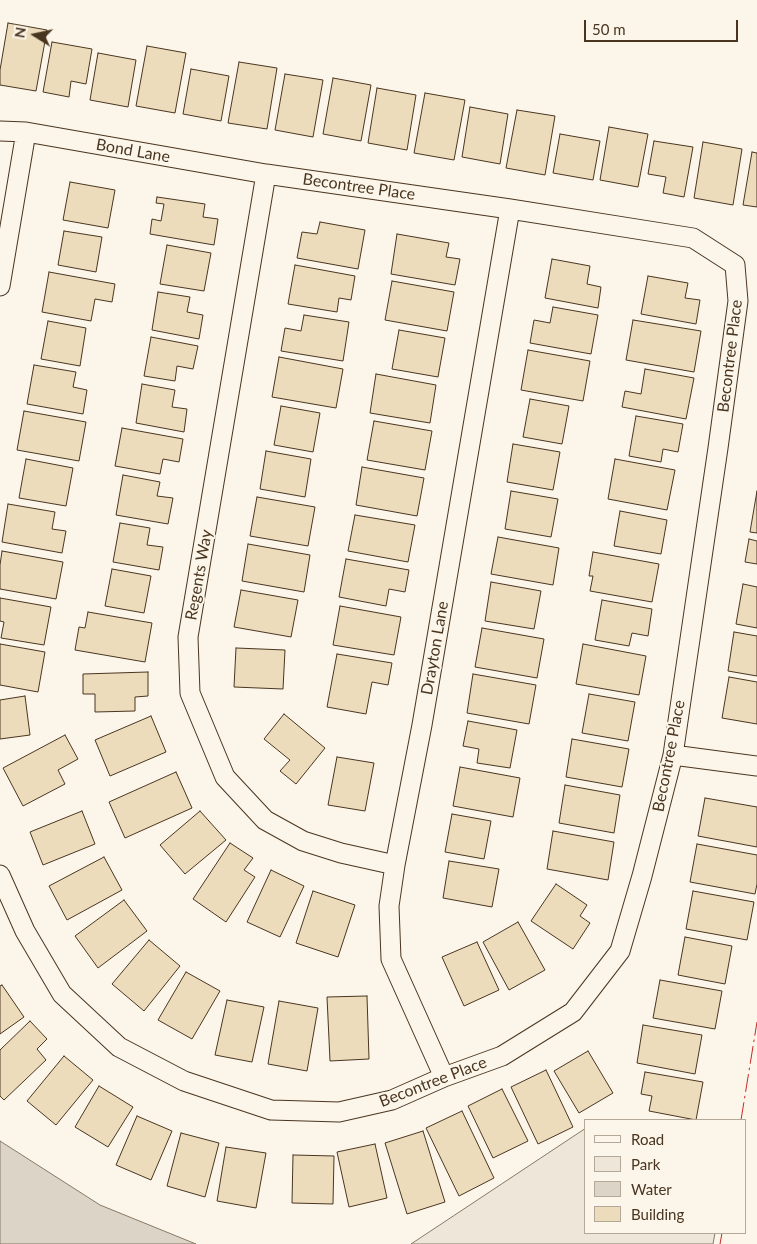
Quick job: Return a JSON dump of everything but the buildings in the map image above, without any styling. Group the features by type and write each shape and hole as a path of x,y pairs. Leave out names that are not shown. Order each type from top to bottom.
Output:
{"street":[{"name":"Bond Lane","path":"0,131 26,132 266,174"},
{"path":"0,286 26,132"},
{"name":"Becontree Place","path":"0,876 25,931 62,994 119,1047 184,1081 270,1110 339,1112 392,1100 444,1077 502,1056 573,1012 620,951 642,876 673,755 738,301 735,265 693,238 510,209 266,174"},
{"name":"Regents Way","path":"266,174 188,637 190,693 225,777 266,820 303,841 341,853 395,865"},
{"name":"Drayton Lane","path":"444,1077 391,959 389,906 422,726 510,209"},
{"path":"673,755 757,766"}],"green space":[{"path":"584,1129 584,1234 715,1234 713,1244 411,1244"}],"water":[{"path":"0,1141 100,1205 196,1244 0,1244"}],"power":[{"path":"741,1119 757,1022"},
{"path":"720,1244 722,1234"}]}
